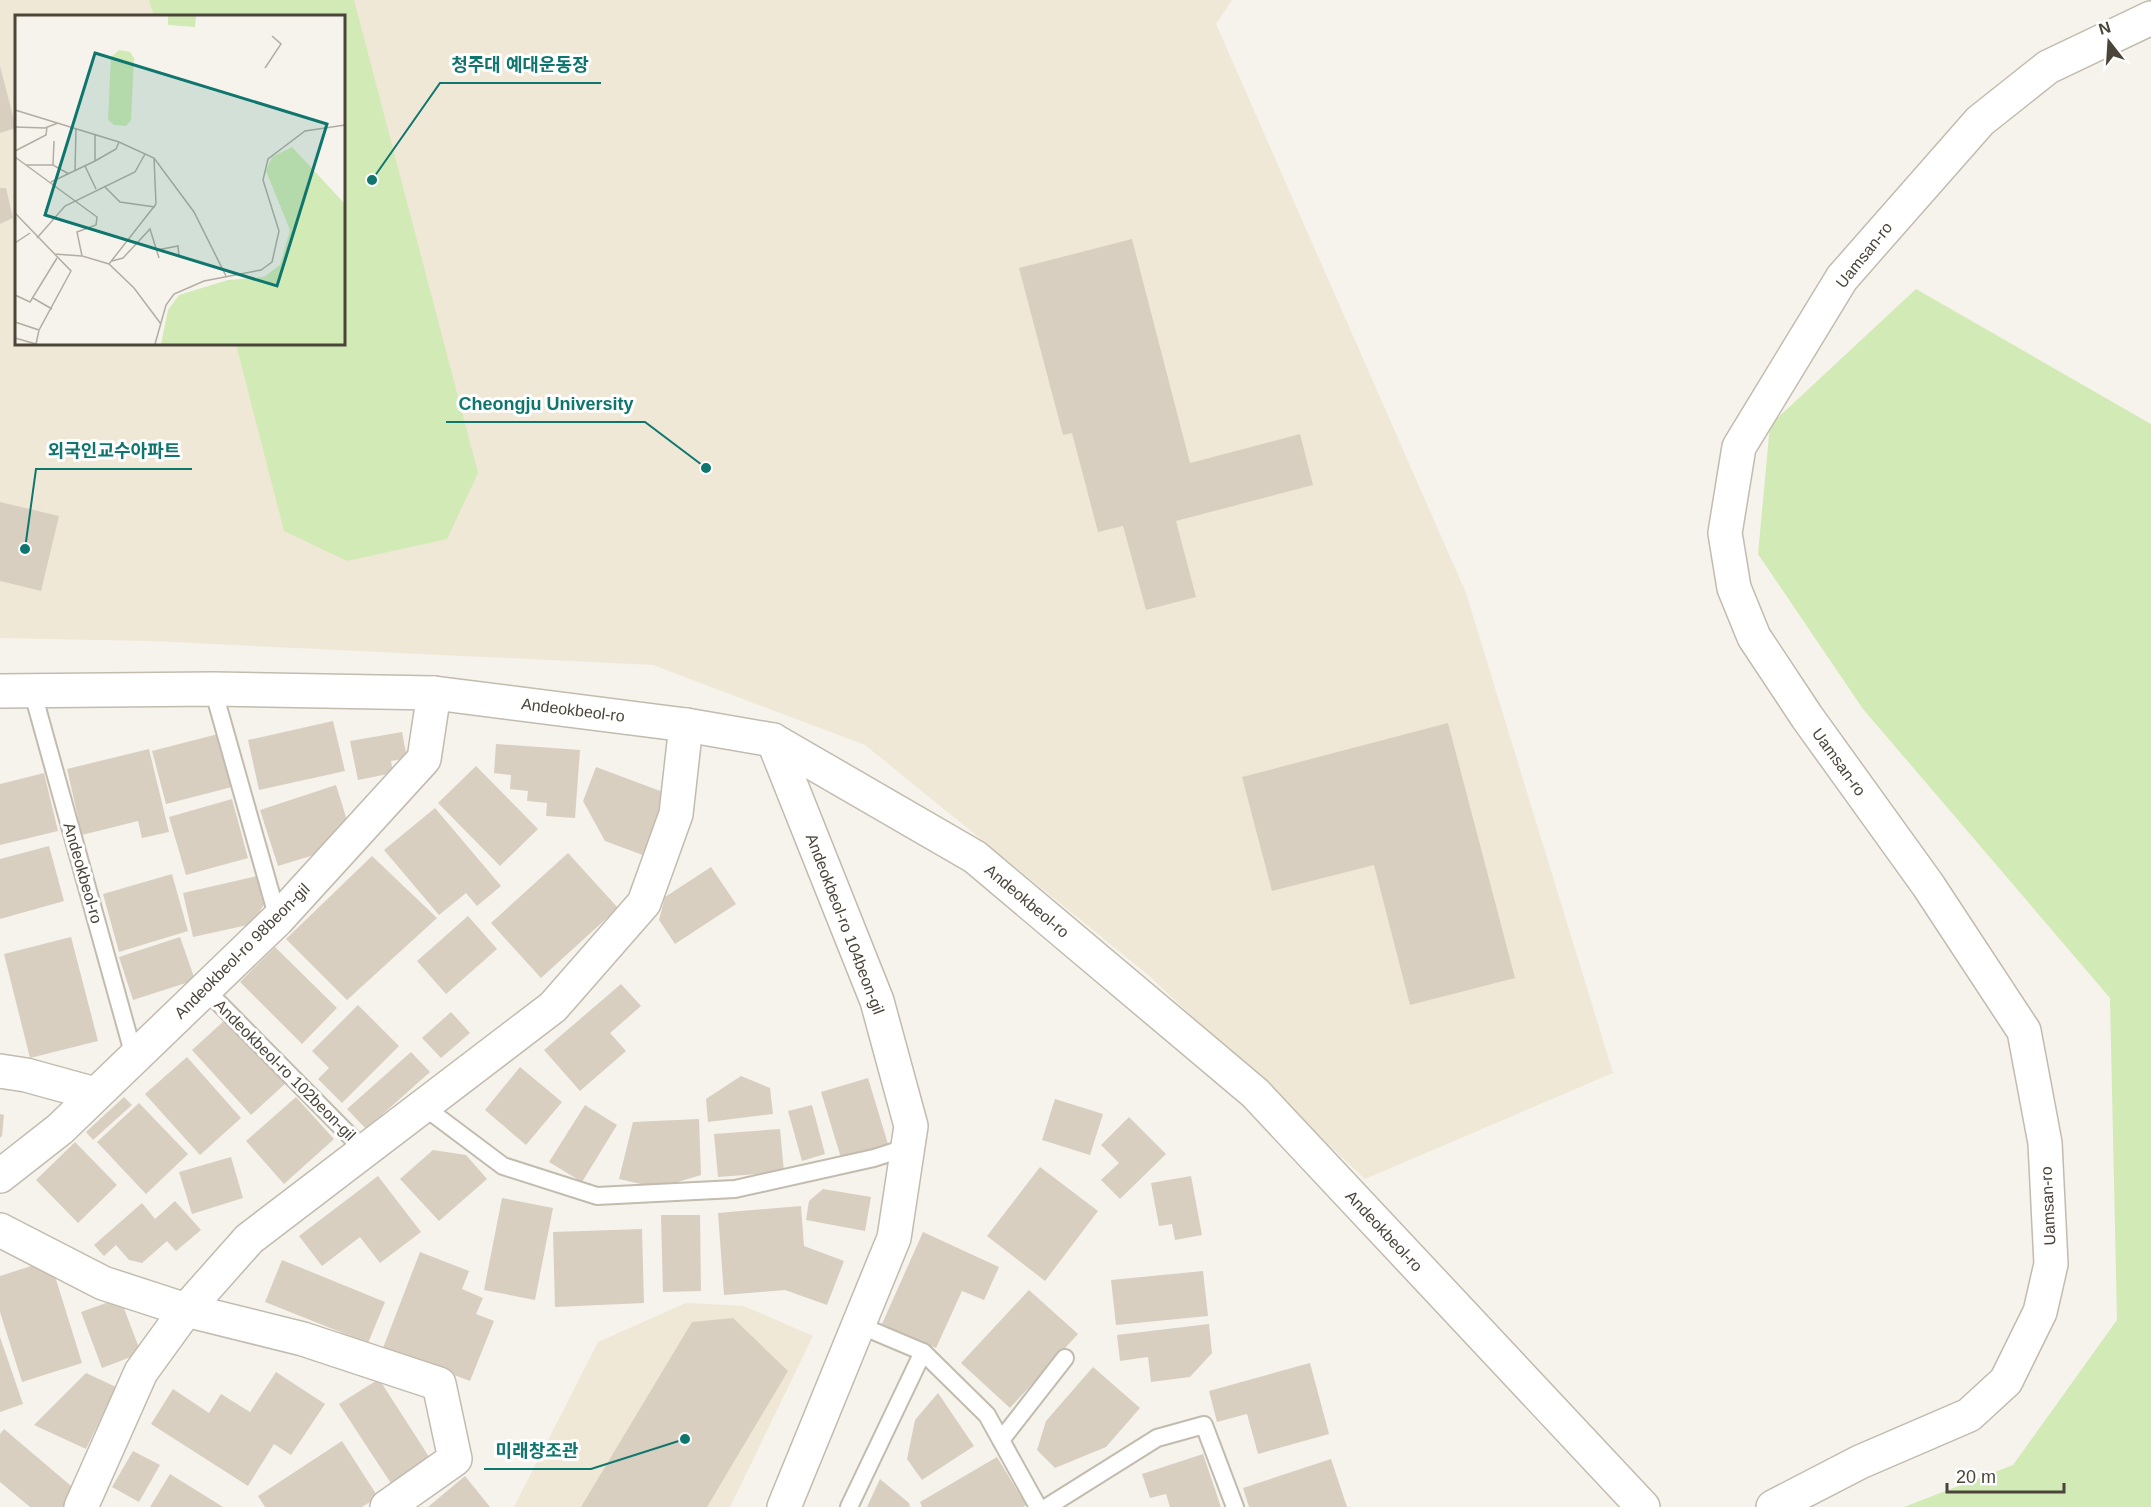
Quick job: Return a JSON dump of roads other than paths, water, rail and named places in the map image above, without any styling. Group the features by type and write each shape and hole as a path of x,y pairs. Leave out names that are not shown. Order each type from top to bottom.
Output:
{"street":[{"name":"Uamsan-ro","path":"1773,1507 1860,1462 1969,1415 2006,1382 2040,1312 2051,1264 2045,1143 2024,1031 1928,885 1807,717 1754,637 1734,588 1725,534 1739,447 1842,278 1980,121 2048,67 2151,18"},
{"name":"Andeokbeol-ro","path":"16,690 213,689 434,693 686,725 773,740 975,857 1256,1093 1643,1507"},
{"name":"Andeokbeol-ro 98beon-gil","path":"0,1176 60,1129 278,919 424,759 434,693"},
{"name":"Andeokbeol-ro 102beon-gil","path":"81,1507 141,1372 186,1310 249,1239 553,1007 644,903 676,814 686,725"},
{"name":"Andeokbeol-ro 104beon-gil","path":"773,740 877,1001 911,1126 894,1238 784,1507"},
{"path":"0,1071 26,1075 96,1094"},
{"path":"0,1230 103,1283 186,1310 303,1339 439,1384 455,1459 387,1507"}],"lane":[{"path":"213,689 278,919"},
{"name":"Andeokbeol-ro","path":"16,690 134,1056"},
{"name":"Andeokbeol-ro 102beon-gil","path":"205,988 365,1151"},
{"path":"423,1106 503,1166 597,1196 735,1189 874,1158 908,1147"},
{"path":"859,1325 923,1352 987,1415 1038,1507"},
{"path":"849,1507 884,1438 923,1352"},
{"path":"1001,1440 1065,1358"},
{"path":"1047,1507 1157,1438 1204,1425 1235,1507"}],"place":[{"name":"청주대 예대운동장","path":"372,180"},
{"name":"Cheongju University","path":"706,468"},
{"name":"외국인교수아파트","path":"25,549"},
{"name":"미래창조관","path":"685,1439"}]}
